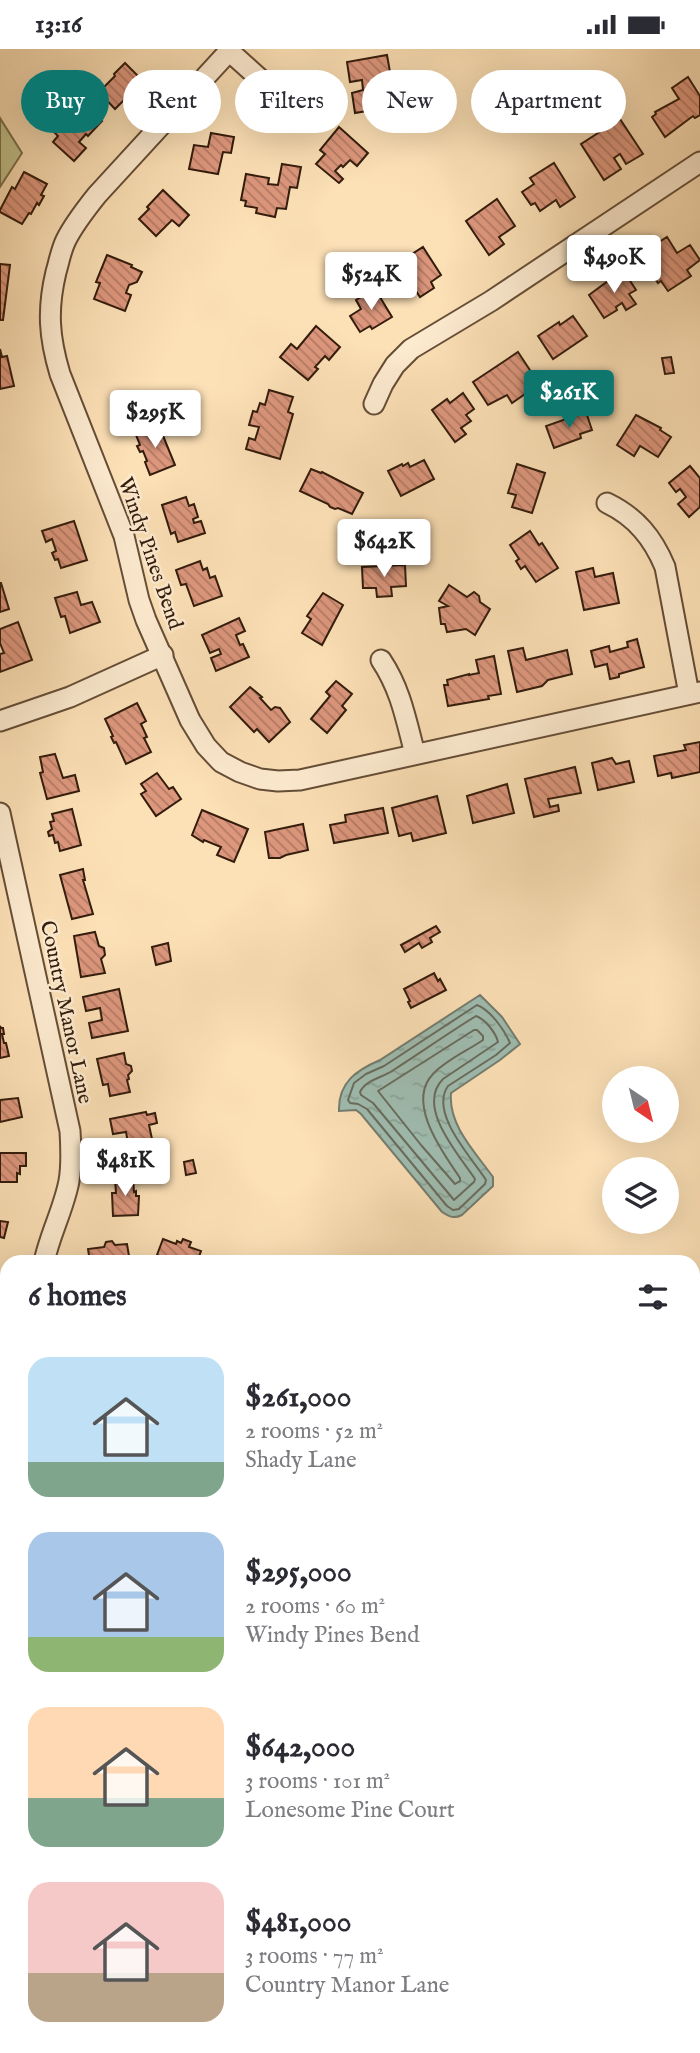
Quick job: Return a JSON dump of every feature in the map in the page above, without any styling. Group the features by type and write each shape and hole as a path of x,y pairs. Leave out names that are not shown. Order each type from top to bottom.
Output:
{"street":[{"path":"230,50 251,70"},
{"name":"Windy Pines Bend","path":"230,50 79,218 65,242 50,298 49,322 52,349 60,374 124,536 146,620 186,711 206,746 221,762 240,772 260,779 300,780 694,693"},
{"path":"374,404 395,365 411,349 491,301 700,162"},
{"path":"607,503 631,518 657,548 665,567 694,693"},
{"path":"0,720 70,697 163,655"},
{"path":"382,660 400,695 415,754"},
{"name":"Country Manor Lane","path":"0,813 70,1131 72,1159 69,1182 46,1255"}],"green space":[{"path":"0,118 22,153 0,187"}],"water":[{"path":"480,995 502,1017 520,1044 451,1093 451,1105 458,1127 493,1177 493,1186 462,1215 452,1217 442,1212 361,1114 356,1110 339,1111 340,1101 350,1078"}],"building":[{"path":"387,55 390,70 362,70 362,80 350,82 347,62"},
{"path":"125,63 132,70 123,70 123,101 115,109 109,103 109,82"},
{"path":"688,77 700,96 700,115 695,118 693,116 665,137 652,117 655,112 679,99 672,88"},
{"path":"362,90 362,112 355,113 352,93"},
{"path":"626,128 643,154 626,164 620,154 614,158 621,169 604,180 581,144 598,133 626,133"},
{"path":"55,133 91,133 88,136 86,134 79,142 86,148 74,161 53,142 58,136"},
{"path":"211,133 234,137 231,153 223,152 218,174 189,169 194,145 208,147"},
{"path":"334,133 346,133 368,153 357,166 350,160 335,171 343,179 339,183 316,164 325,154 320,150"},
{"path":"554,163 575,197 560,207 556,200 540,211 535,203 531,205 522,192 534,184 530,178"},
{"path":"282,164 301,167 297,188 290,187 286,209 277,208 275,217 256,213 257,208 245,206 246,201 241,200 246,174 269,178 268,184 278,185"},
{"path":"24,172 47,184 39,205 37,203 22,224 0,210 12,187 15,189"},
{"path":"163,190 189,215 179,226 172,220 156,236 139,219"},
{"path":"497,199 515,226 499,237 504,244 489,255 466,221"},
{"path":"667,237 677,253 690,245 700,260 687,270 691,276 668,291 661,281 658,283 643,261 659,250 656,244"},
{"path":"423,247 441,275 431,282 434,288 420,297 398,263"},
{"path":"107,255 142,272 137,282 129,285 126,293 131,295 125,311 94,299 100,283 96,282"},
{"path":"0,264 10,265 3,320 0,320"},
{"path":"623,270 636,290 629,294 636,304 626,310 622,303 616,307 617,310 604,318 589,295"},
{"path":"375,289 392,317 372,329 370,326 360,332 350,316 361,309 356,300"},
{"path":"573,316 587,336 553,359 538,336"},
{"path":"316,326 340,347 329,360 325,356 308,380 280,357 291,344 297,349"},
{"path":"0,349 2,357 7,356 14,386 0,389"},
{"path":"518,352 541,387 512,403 507,395 488,405 473,382"},
{"path":"671,357 674,373 665,374 662,358"},
{"path":"269,390 293,397 288,412 293,414 280,459 246,449 249,438 255,440 259,427 249,425 253,411 257,412 260,403 265,405"},
{"path":"463,393 474,409 466,415 471,421 461,428 466,434 455,442 432,410 447,399 450,403"},
{"path":"586,412 592,430 580,434 581,438 554,448 546,426"},
{"path":"636,415 661,428 660,430 671,437 658,457 640,446 634,456 617,445"},
{"path":"159,426 175,465 150,475 143,451 140,452 137,446 140,445 136,435"},
{"path":"424,460 434,479 401,496 388,471 402,464 403,466 408,463 410,467"},
{"path":"517,464 545,473 532,513 512,507 516,495 508,493"},
{"path":"690,466 700,478 700,507 689,517 678,504 686,497 680,489 676,492 669,483"},
{"path":"311,469 363,493 352,514 330,507 300,491"},
{"path":"186,497 189,506 194,504 198,517 193,519 194,523 201,521 205,533 178,542 175,532 171,534 162,505"},
{"path":"74,521 87,560 61,568 52,553 56,551 52,539 46,542 42,531"},
{"path":"530,531 539,545 542,543 558,568 536,582 525,566 521,569 516,561 519,559 510,545"},
{"path":"200,561 203,570 207,568 210,578 215,576 222,596 194,606 186,584 181,585 176,570"},
{"path":"405,565 406,586 391,587 392,596 377,597 376,588 363,588 362,567"},
{"path":"593,568 595,577 613,573 619,603 584,610 576,572"},
{"path":"0,583 9,609 0,612"},
{"path":"449,585 467,597 474,592 479,596 480,602 490,609 475,635 466,629 447,632 445,624 441,624 439,608 448,606 439,601"},
{"path":"77,592 81,605 92,602 100,622 70,633 65,616 61,617 55,598"},
{"path":"323,593 343,605 322,645 302,633 311,619 307,616"},
{"path":"239,618 245,631 236,635 249,657 216,671 211,658 221,654 219,649 210,653 202,635"},
{"path":"18,622 32,660 0,672 0,654 4,653 0,643 0,629"},
{"path":"637,639 644,667 610,679 607,664 595,667 591,651 609,646 610,652 628,647 627,642"},
{"path":"523,648 526,660 567,650 572,674 517,692 508,651"},
{"path":"494,656 501,694 488,696 489,699 448,706 444,685 448,685 447,680 479,673 476,660"},
{"path":"336,681 352,694 342,706 346,710 327,733 311,719 330,696 326,692"},
{"path":"250,687 262,697 260,698 271,710 280,708 290,722 269,742 257,729 254,732 230,707"},
{"path":"137,703 146,721 141,724 151,752 126,764 111,737 113,736 105,719"},
{"path":"700,742 700,772 672,778 671,773 658,776 654,756 686,750 684,745"},
{"path":"55,754 63,778 75,775 79,791 47,799 40,773 43,772 40,757"},
{"path":"612,758 616,764 629,761 634,782 598,790 592,763"},
{"path":"575,767 581,793 548,799 550,807 558,805 559,811 534,817 525,779"},
{"path":"157,773 169,789 173,787 181,799 156,816 141,794 146,791 141,784"},
{"path":"507,784 514,813 473,823 467,796"},
{"path":"437,796 446,833 413,841 411,833 399,836 392,808"},
{"path":"383,808 388,833 334,843 330,825 346,822 345,815"},
{"path":"72,809 81,845 60,851 58,842 55,843 53,835 49,836 48,832 52,829 50,822 54,821 52,814"},
{"path":"202,810 248,829 234,862 217,855 221,847 204,840 203,842 192,835"},
{"path":"303,824 308,850 280,858 269,858 265,832"},
{"path":"83,869 83,880 93,914 72,919 60,875"},
{"path":"436,926 440,932 430,938 432,942 422,948 419,943 405,952 401,945"},
{"path":"95,932 99,946 104,948 105,955 101,959 105,973 81,977 74,936"},
{"path":"168,943 171,961 156,965 152,947"},
{"path":"434,973 446,990 411,1008 404,989"},
{"path":"119,989 128,1031 92,1038 89,1023 102,1020 100,1008 86,1011 83,997"},
{"path":"0,1026 3,1028 2,1034 9,1056 0,1058"},
{"path":"124,1053 126,1064 131,1066 132,1071 127,1080 130,1092 110,1096 108,1084 103,1085 97,1059"},
{"path":"18,1098 22,1117 0,1122 0,1100"},
{"path":"146,1112 147,1115 155,1113 157,1123 149,1125 155,1153 119,1160 115,1145 128,1143 126,1132 113,1134 110,1119"},
{"path":"0,1153 26,1153 26,1166 20,1166 17,1182 0,1182"},
{"path":"193,1160 196,1173 186,1175 184,1162"},
{"path":"133,1178 134,1192 139,1196 138,1215 113,1216 112,1193 116,1193 115,1179"},
{"path":"0,1221 8,1222 4,1238 0,1237"},
{"path":"163,1239 176,1244 183,1239 191,1242 189,1247 201,1251 200,1255 157,1255"},
{"path":"112,1241 115,1245 127,1244 129,1255 89,1255 88,1249 104,1247 106,1242"}]}
